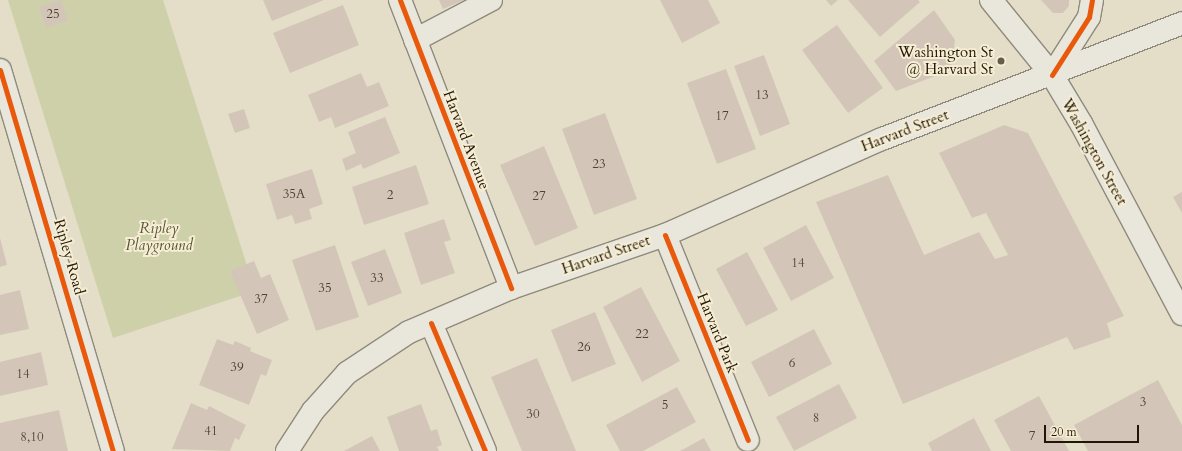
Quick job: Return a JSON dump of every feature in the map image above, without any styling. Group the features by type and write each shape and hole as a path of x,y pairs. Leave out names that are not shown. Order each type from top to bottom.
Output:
{"main road":[{"name":"Harvard Avenue","path":"400,0 414,40 511,288"},
{"path":"414,40 491,0"},
{"name":"Washington Street","path":"991,0 1052,75 1082,125 1182,314"},
{"path":"1052,75 1088,17 1092,0"},
{"name":"Harvard Street","path":"287,451 313,411 347,373 409,332 511,288 665,235 882,139 1052,75 1182,23"},
{"name":"Ripley Road","path":"0,70 113,451"},
{"name":"Harvard Park","path":"665,235 748,440"},
{"path":"432,323 485,451"}],"green space":[{"name":"Ripley Playground","path":"8,0 163,0 255,291 113,338"}],"building":[{"path":"61,0 68,21 46,28 39,7"},
{"path":"263,0 324,0 272,21"},
{"path":"439,0 464,0 443,9"},
{"path":"660,0 708,0 720,23 682,43"},
{"path":"826,0 838,0 831,6"},
{"path":"848,0 918,0 920,2 880,37"},
{"path":"1041,0 1069,0 1069,6 1063,13 1053,13"},
{"path":"343,5 359,45 290,73 273,33"},
{"path":"934,10 955,40 952,64 943,73 896,91 874,61"},
{"path":"837,25 883,88 848,113 802,50"},
{"path":"764,55 790,124 760,136 734,66"},
{"path":"726,69 756,149 717,164 687,83"},
{"path":"361,73 367,87 379,82 389,106 335,128 331,117 319,122 308,95"},
{"path":"244,109 250,128 235,133 228,114"},
{"path":"605,113 637,199 594,215 562,129"},
{"path":"385,117 400,153 363,169 361,164 346,171 342,159 356,153 348,132"},
{"path":"1004,125 1028,133 1124,316 1107,323 1111,337 1074,350 1067,337 903,404 816,202 888,175 924,255 979,232 995,259 1008,255 986,213 972,218 939,153"},
{"path":"544,146 578,228 535,246 500,165"},
{"path":"416,165 429,204 364,225 352,187"},
{"path":"312,169 323,204 309,209 312,219 295,224 292,215 277,220 266,184"},
{"path":"1182,192 1182,213 1173,197"},
{"path":"444,219 451,240 444,242 455,273 421,285 404,233"},
{"path":"806,225 834,278 791,301 763,248"},
{"path":"0,238 7,265 0,267"},
{"path":"335,245 359,317 316,331 292,260"},
{"path":"385,249 402,293 368,306 351,262"},
{"path":"747,252 778,310 746,326 716,269"},
{"path":"254,261 261,278 270,274 289,320 257,334 230,271"},
{"path":"641,287 680,361 642,382 603,307"},
{"path":"20,290 29,329 0,335 0,295"},
{"path":"595,312 616,364 572,382 551,330"},
{"path":"814,329 832,364 769,397 751,362"},
{"path":"217,339 233,345 235,341 251,348 250,351 272,360 266,376 261,374 249,405 199,385"},
{"path":"41,352 48,385 0,396 0,362"},
{"path":"537,358 576,451 522,451 491,377"},
{"path":"1158,380 1182,425 1182,451 1088,451 1074,425"},
{"path":"839,384 857,418 794,451 776,417"},
{"path":"677,387 696,422 643,451 620,451 606,425"},
{"path":"1039,396 1069,451 1011,451 994,420"},
{"path":"191,403 207,410 209,406 246,425 239,440 235,438 230,451 172,449"},
{"path":"421,404 431,431 437,429 442,445 437,447 439,451 399,451 387,417"},
{"path":"59,410 68,451 0,451 0,423"},
{"path":"974,418 991,451 932,451 928,443"},
{"path":"372,436 380,451 344,451"},
{"path":"704,438 711,451 680,451"}],"cycle path":[{"path":"400,0 511,288"},
{"path":"1052,75 1089,17 1092,0"},
{"path":"0,70 113,451"},
{"path":"665,235 748,440"},
{"path":"431,323 485,451"}],"place":[{"name":"Washington St @ Harvard St","path":"1001,61"}]}
